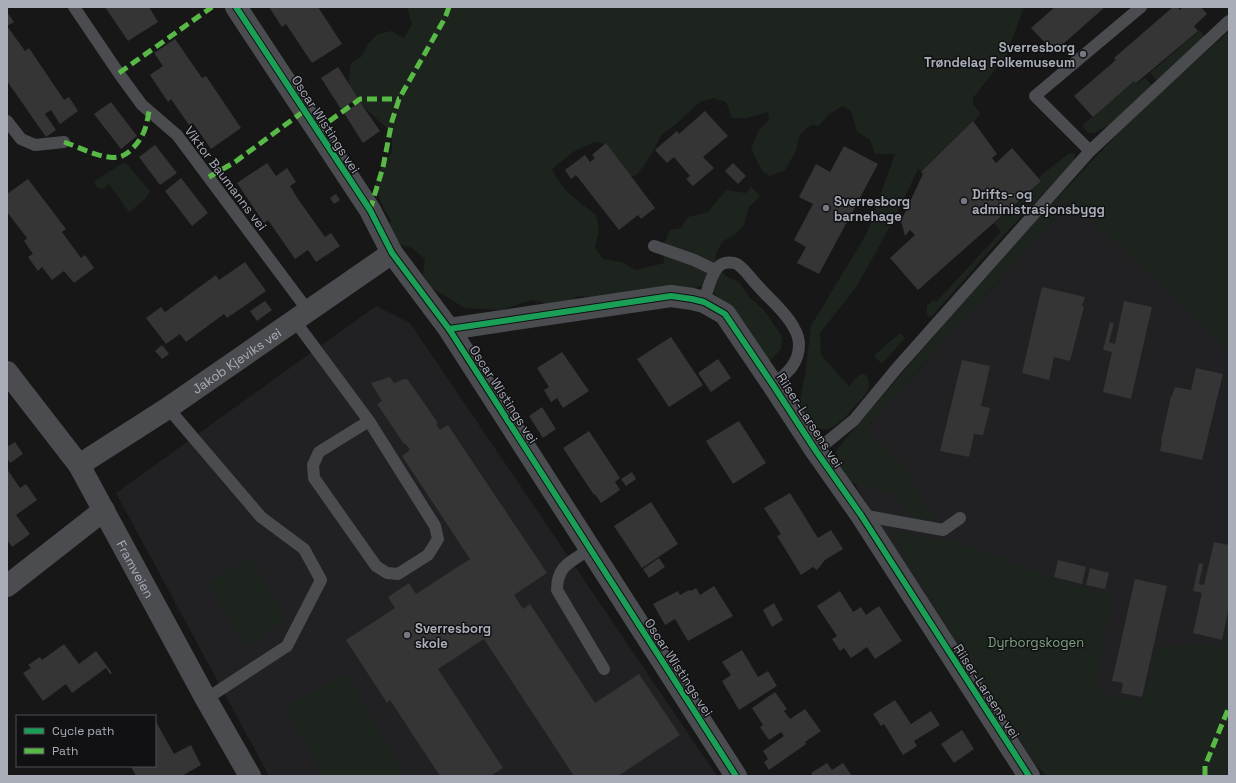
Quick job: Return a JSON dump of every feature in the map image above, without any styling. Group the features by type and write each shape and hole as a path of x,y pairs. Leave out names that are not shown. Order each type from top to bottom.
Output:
{"street":[{"name":"Oscar Wistings vei","path":"236,7 370,210 392,253 449,330 736,776"},
{"name":"Jakob Kjeviks vei","path":"79,465 168,408 392,253"},
{"name":"Riiser-Larsens vei","path":"449,330 670,296 704,302 725,314 861,516 1029,776"},
{"name":"Framveien","path":"7,372 79,465 206,699 250,776"},
{"path":"7,586 104,510"}],"lane":[{"name":"Viktor Baumanns vei","path":"74,7 142,105 177,135 302,316 435,526 438,539 428,555 398,574 387,573 376,566 314,478 313,465 319,452 369,422"},
{"path":"1090,151 1035,96 1141,7"},
{"path":"816,451 854,420 897,368 1090,151 1229,21"},
{"path":"7,122 21,139 36,144 64,142"},
{"path":"654,246 694,260 715,270 704,302"},
{"name":"Riiser-Larsens vei","path":"715,270 722,264 731,262 737,264 783,313 796,330 798,334 799,346 796,361 789,371 773,385"},
{"path":"168,408 261,517 304,549 321,580 287,646 206,699"},
{"path":"861,516 942,530 960,518"},
{"path":"590,549 563,567 557,580 557,590 604,669"}],"shaded area":[{"path":"1071,200 1229,350 1229,688 1048,776 1036,766 942,626 839,458"},
{"name":"Sverresborg skole","path":"376,306 410,323 717,776 269,776 116,493"}],"green space":[{"path":"407,7 1024,7 1007,54 973,98 973,104 981,114 922,171 918,169 894,219 857,286 820,333 821,355 849,386 860,374 864,374 866,376 869,385 868,391 838,424 827,429 821,429 810,423 799,405 805,375 811,326 867,233 895,154 875,154 870,140 857,132 851,111 842,106 828,115 819,126 811,125 800,134 796,151 785,170 770,176 762,171 751,149 759,130 769,120 768,112 747,118 732,118 726,102 714,98 700,102 676,124 661,135 651,155 637,175 625,177 607,144 594,142 573,152 552,169 565,189 596,215 599,229 595,248 603,259 622,262 636,270 664,263 663,246 670,230 681,228 688,217 708,212 726,190 746,193 751,187 760,196 749,207 744,225 735,235 723,241 716,253 715,267 729,278 739,282 750,298 763,309 782,336 781,349 768,363 713,291 700,286 682,295 642,289 628,299 578,296 561,307 532,300 501,310 465,308 430,287 423,275 425,259 412,248 396,243 386,231 391,220 384,209 375,187 381,167 392,152 392,133 350,94 349,78 351,63 361,57 369,43 378,34 391,31 404,38 412,24"},
{"path":"1200,30 1205,38 1157,81 1150,73"},
{"path":"1229,31 1229,350 1071,200 865,429 903,464 924,504 935,519 911,518 895,496 870,486 851,483 836,458 838,456 836,453 838,448 969,296 1070,184 1135,117"},
{"path":"1145,78 1153,86 1111,124 1094,133 1088,133 1083,127 1084,124 1134,81 1137,84"},
{"path":"1073,153 1075,155 1074,161 1002,237 932,316 929,317 927,314 927,306 932,301 937,301 1001,232 994,223 1042,180 1039,177 1068,154"},
{"path":"125,162 150,191 145,199 129,212 109,184 103,189 98,188 94,181"},
{"path":"900,333 905,338 882,364 874,356"},
{"name":"Dyrborgskogen","path":"889,531 959,543 1053,578 1111,595 1097,683 1105,694 1143,701 1158,647 1219,645 1229,637 1229,776 1046,776 991,696"},
{"path":"250,558 287,620 245,645 208,583"},
{"path":"345,673 405,776 324,776 285,708"}],"building":[{"path":"105,7 149,7 158,22 128,41"},
{"path":"269,7 318,7 342,44 312,63 286,24 282,27"},
{"path":"1055,7 1105,7 1054,52 1031,28"},
{"path":"1173,7 1178,7 1180,10 1183,7 1201,7 1207,14 1194,26 1198,31 1136,83 1134,81 1093,117 1074,96 1116,60 1114,58"},
{"path":"7,12 14,22 7,26"},
{"path":"7,26 25,51 29,48 64,100 69,97 78,111 60,124 51,110 45,114 56,130 46,137 7,81"},
{"path":"175,39 202,78 206,76 241,128 211,149 193,123 189,125 171,99 168,102 150,75 163,66 154,53"},
{"path":"338,67 358,98 341,109 321,78"},
{"path":"111,102 137,136 121,149 94,114"},
{"path":"360,102 380,131 363,143 344,113"},
{"path":"705,111 728,136 703,157 714,168 693,186 686,179 690,176 674,157 667,163 655,150 677,131 679,134"},
{"name":"Drifts- og administrasjonsbygg","path":"973,121 997,154 992,158 996,163 1012,148 1041,181 918,290 890,258 915,235 910,230 905,236 901,221 923,174 921,172"},
{"path":"606,143 655,208 641,219 638,215 619,230 576,175 571,179 565,170 585,155 590,162 595,158 592,155"},
{"path":"155,145 177,173 160,185 139,157"},
{"path":"844,146 878,164 819,274 797,263 806,247 794,240 813,204 799,197 816,164 830,172"},
{"path":"267,163 276,176 287,168 296,182 290,186 298,199 325,237 331,233 340,246 316,262 308,250 295,259 268,220 264,223 237,183"},
{"path":"733,163 746,176 738,184 725,171"},
{"path":"181,178 208,213 192,226 165,191"},
{"path":"28,179 66,229 62,232 81,258 85,255 94,268 74,283 64,271 52,280 42,267 38,271 28,257 33,254 24,241 27,238 7,212 7,194"},
{"path":"336,194 340,200 334,204 330,198"},
{"path":"245,262 266,291 227,318 224,314 186,342 180,334 166,344 146,318 161,307 165,312 216,275 219,280"},
{"path":"1042,287 1085,297 1082,306 1084,307 1070,361 1054,357 1049,380 1022,373"},
{"path":"265,301 272,310 257,321 250,311"},
{"path":"1124,301 1152,307 1131,399 1103,392 1112,352 1103,350 1110,322 1114,323 1109,342 1115,344"},
{"path":"671,337 703,385 669,407 637,359"},
{"path":"162,345 169,354 162,359 155,351"},
{"path":"562,352 589,391 563,408 557,398 551,402 544,390 549,387 537,368"},
{"path":"718,359 731,378 711,392 698,373"},
{"path":"962,360 990,366 981,406 990,408 983,435 974,434 969,457 940,451"},
{"path":"1196,368 1223,374 1202,460 1160,451 1171,396 1175,387 1191,390"},
{"path":"390,377 394,383 404,379 408,380 438,423 436,424 440,430 448,425 547,573 514,595 523,609 530,604 595,703 639,674 680,735 618,776 574,776 484,639 438,669 503,768 490,776 440,776 390,700 387,703 346,640 395,608 388,597 409,583 416,594 470,559 402,456 410,450 405,443 404,444 377,404 382,401 371,383"},
{"path":"542,407 556,429 543,438 529,416"},
{"path":"739,421 766,463 733,484 706,441"},
{"path":"589,431 620,478 615,482 620,490 601,503 595,494 594,495 563,448"},
{"path":"15,442 23,454 10,463 7,458 7,447"},
{"path":"7,469 20,488 26,484 37,500 16,515 30,534 12,547 7,540"},
{"path":"632,472 636,479 626,486 621,479"},
{"path":"790,493 818,538 831,530 843,549 825,560 817,570 813,567 801,575 777,536 781,534 764,508"},
{"path":"651,502 678,544 642,568 614,526"},
{"path":"1214,542 1229,545 1229,606 1222,640 1193,633 1202,593 1193,591 1199,563 1203,564 1199,584 1204,585"},
{"path":"659,558 665,567 649,578 643,569"},
{"path":"1058,560 1086,567 1082,584 1054,577"},
{"path":"1090,568 1109,573 1105,589 1086,585"},
{"path":"1135,579 1167,586 1142,697 1121,693 1123,683 1112,681"},
{"path":"714,586 733,616 688,641 675,619 665,625 653,604 678,591 680,595 696,588 700,595"},
{"path":"840,591 853,612 861,607 866,615 879,606 902,641 875,659 867,647 851,658 844,648 840,651 832,639 837,636 817,606"},
{"path":"774,603 783,620 772,627 763,610"},
{"path":"64,644 79,664 96,651 112,673 110,674 106,668 72,693 66,684 43,701 23,673 31,668 28,665 40,657 42,660"},
{"path":"742,650 758,677 768,671 777,686 739,710 722,681 731,675 722,662"},
{"path":"775,692 787,709 784,711 790,719 805,709 821,731 805,742 806,744 769,770 764,762 768,759 763,751 784,736 781,732 769,740 760,727 763,725 752,708"},
{"path":"895,700 911,724 931,711 940,725 914,741 917,746 903,755 884,724 881,726 873,714"},
{"path":"156,722 174,754 191,745 201,765 182,776 136,776 131,767 156,767"},
{"path":"962,730 974,749 954,763 941,744"},
{"path":"827,763 832,770 843,763 852,776 813,776 811,773"}],"marked path":[{"path":"119,73 212,7"},
{"path":"370,210 383,167 392,121 399,99 445,18 449,7"},
{"path":"317,130 360,99 399,99"},
{"path":"64,142 105,157 122,156 131,150 141,137 146,127 149,111"},
{"path":"209,177 235,162 304,111"},
{"path":"1205,776 1205,766 1229,707"}],"cycle path":[{"path":"236,7 370,210 392,253 449,329 736,776"},
{"path":"449,329 671,296 704,302 725,314 816,451 861,515 1029,776"}],"place":[{"name":"Sverresborg Trøndelag Folkemuseum","path":"1083,54"},
{"name":"Drifts- og administrasjonsbygg","path":"964,201"},
{"name":"Sverresborg barnehage","path":"826,208"},
{"name":"Sverresborg skole","path":"407,635"}]}
